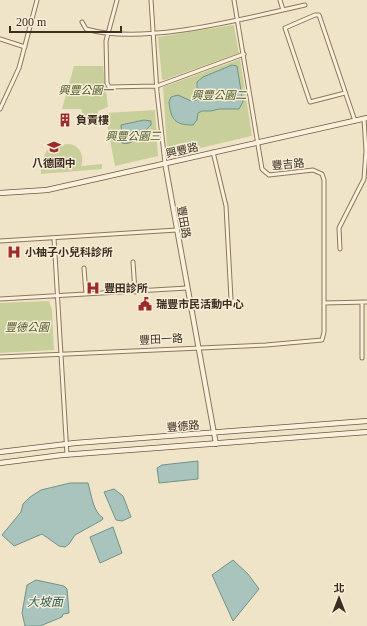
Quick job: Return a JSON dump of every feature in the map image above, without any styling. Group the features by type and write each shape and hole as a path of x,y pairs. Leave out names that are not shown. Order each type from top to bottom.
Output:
{"main road":[{"name":"興豐路","path":"0,193 47,190 365,119"},
{"name":"豐德路","path":"0,452 66,444 367,421"},
{"name":"豐德路","path":"0,463 67,455 367,432"}],"street":[{"path":"0,109 19,68 37,0"},
{"path":"117,0 107,33 106,62 109,87 157,86 244,54"},
{"name":"豐田路","path":"151,0 157,86 165,163 187,288 216,432 216,444"},
{"name":"豐吉路","path":"234,0 236,20 244,54 262,169 269,175 313,170 322,174 324,180 324,332 322,340"},
{"path":"280,0 283,10"},
{"path":"82,22 86,29 107,33 153,34 236,20 305,5"},
{"path":"346,93 310,102 285,28 315,15 319,16 346,93 355,121"},
{"path":"0,39 25,47"},
{"path":"340,249 339,228 364,179 366,151 365,119"},
{"path":"213,152 226,206 231,299"},
{"path":"0,241 177,230"},
{"path":"54,238 56,296 67,455"},
{"path":"133,262 135,292"},
{"path":"84,268 86,294"},
{"path":"0,299 187,288"},
{"path":"362,302 362,358"},
{"path":"324,303 367,302"},
{"name":"豐田一路","path":"0,357 322,340"}],"green space":[{"path":"233,25 239,53 164,80 162,79 158,37"},
{"name":"興豐公園二","path":"240,59 252,136 174,154 169,152 167,148 163,87"},
{"name":"興豐公園一","path":"74,66 103,66 108,107 98,111 98,114 84,117 81,109 62,109"},
{"name":"興豐公園三","path":"155,110 158,156 115,166 106,113"},
{"path":"68,144 76,146 82,155 81,166 102,164 102,169 41,174 41,169 48,169 44,160 48,149 59,145"},
{"name":"豐德公園","path":"49,301 52,310 54,350 0,353 0,303"}],"water":[{"path":"232,65 237,66 243,102 239,109 202,111 198,113 197,120 193,125 182,124 172,117 169,102 171,97 178,95 191,101 197,100 197,82 203,77"},
{"path":"144,120 151,121 151,125 134,141 126,144 122,143 121,125"},
{"path":"198,461 198,479 159,483 157,468 162,465"},
{"path":"70,483 88,483 91,497 97,511 103,518 102,520 75,535 65,547 59,546 42,534 14,546 2,535 21,512 23,504 30,497 41,490"},
{"path":"114,489 123,496 131,517 122,521 116,520 104,492"},
{"path":"113,527 122,553 100,563 90,537"},
{"path":"233,560 248,574 259,589 233,621 212,575"},
{"name":"大坡面","path":"36,580 64,586 67,589 69,613 63,614 62,617 40,626 25,626 22,613 27,585"}],"place":[{"name":"負責樓","path":"65,120"},
{"name":"八德國中","path":"54,147"},
{"name":"小柚子小兒科診所","path":"14,252"},
{"name":"豐田診所","path":"93,288"},
{"name":"瑞豐市民活動中心","path":"145,304"}]}
